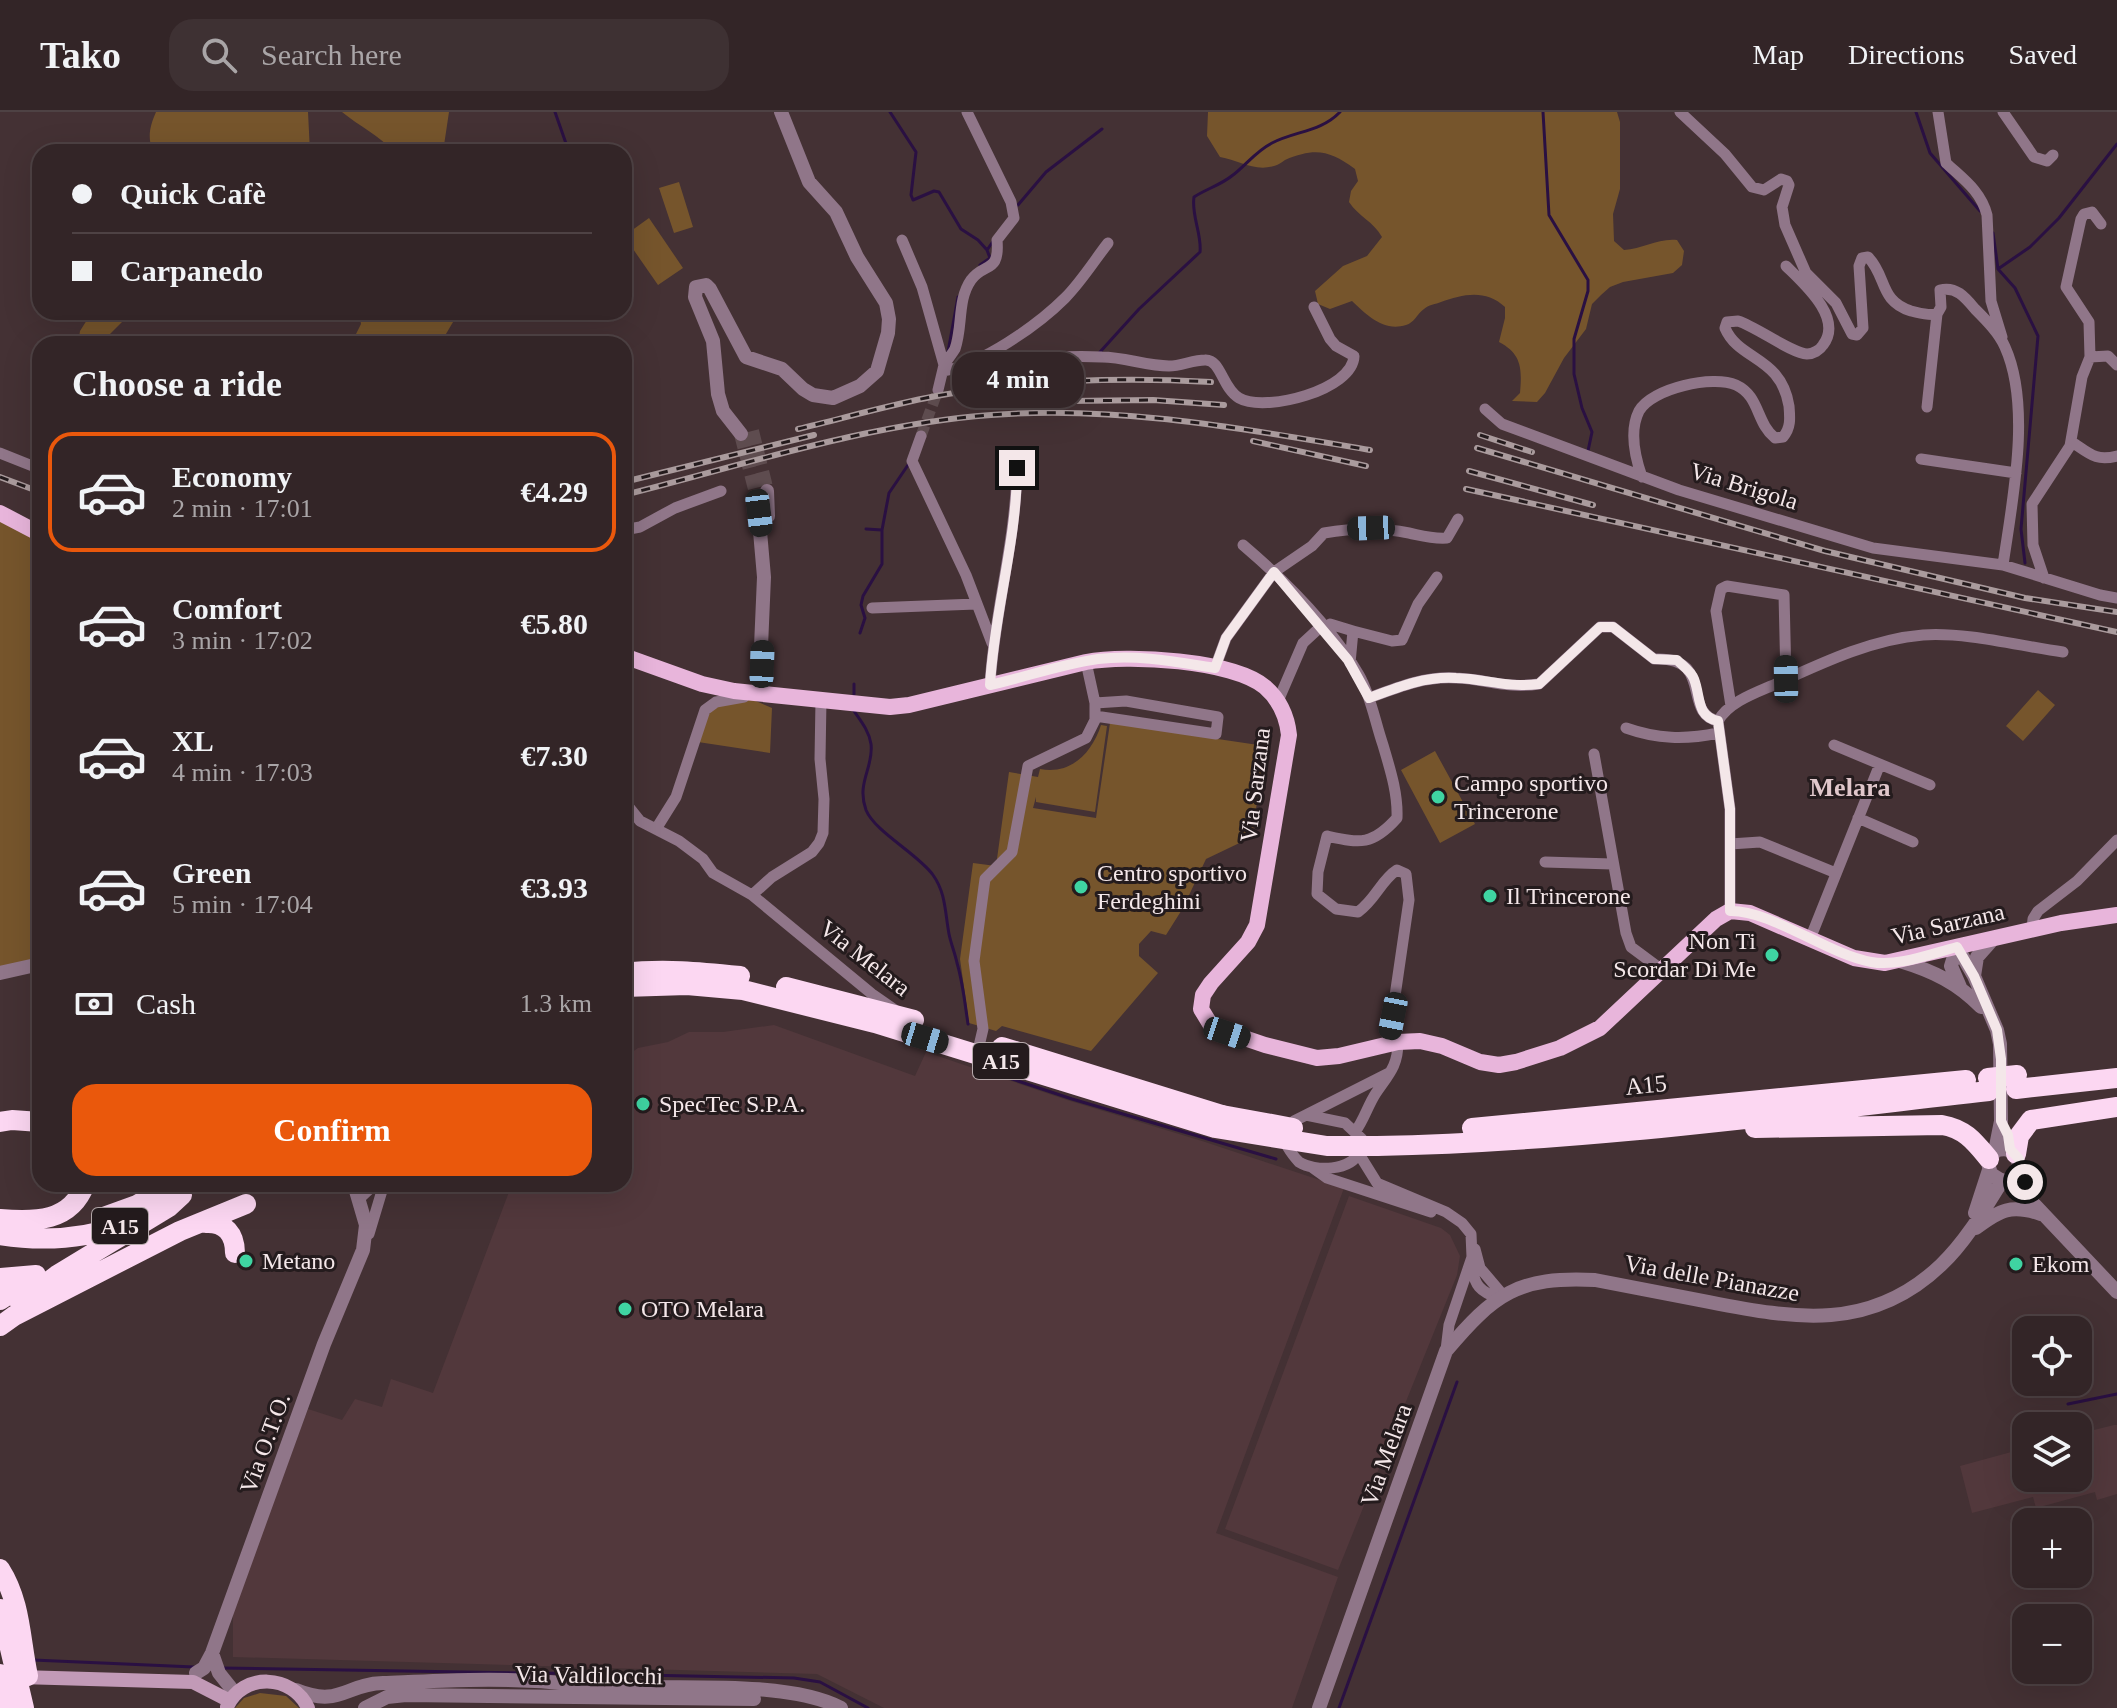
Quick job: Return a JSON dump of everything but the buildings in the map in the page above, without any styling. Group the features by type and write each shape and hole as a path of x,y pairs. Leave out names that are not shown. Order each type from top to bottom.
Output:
{"highway":[{"name":"A15","path":"632,972 701,972 744,977 873,1008 1222,1115 1325,1133 1371,1145"},
{"name":"A15","path":"632,987 687,985 743,990 875,1023 1215,1128 1327,1146 1371,1145 1988,1084 2117,1078"},
{"name":"A15","path":"2016,1082 2117,1065"},
{"name":"A15","path":"1432,1139 1663,1128 1988,1084"},
{"path":"1663,1128 1805,1129 1942,1125 1970,1136 2003,1158 2031,1120 2117,1107"},
{"path":"0,1112 32,1111"},
{"path":"0,1122 32,1121"},
{"path":"0,1221 34,1220 58,1215 82,1192"},
{"name":"A15","path":"0,1221 36,1228 83,1223 112,1216 174,1192"},
{"name":"A15","path":"0,1235 52,1239 97,1233 146,1216 179,1192"},
{"path":"0,1324 35,1290 169,1207 182,1192"},
{"path":"0,1324 180,1231 206,1223 246,1204"},
{"path":"206,1223 222,1225 229,1231 235,1241 235,1253"},
{"path":"0,1300 39,1275 102,1247"},
{"path":"0,1278 39,1275"},
{"path":"0,1569 15,1600 20,1619 28,1676"},
{"path":"0,1609 24,1708"},
{"path":"1,1678 7,1708"}],"main road":[{"path":"0,513 32,530"},
{"name":"Via Sarzana","path":"632,659 702,684 872,706 909,705 1086,662 1141,658 1215,668 1247,676 1264,686 1278,701 1284,710 1289,735 1261,911 1248,942 1203,995 1201,1009 1212,1027 1317,1058 1393,1043 1420,1041 1442,1046 1480,1062 1499,1065 1531,1058 1584,1038 1600,1028 1716,919 1730,911 1750,913 1854,958 1873,962 1900,961 2032,929 2117,915"},
{"path":"123,1679 138,1672 196,1673"},
{"path":"1,1678 28,1676 193,1682 228,1702 246,1686 271,1681 296,1690 308,1708"}],"street":[{"path":"741,430 723,411 718,394 713,341 695,297 696,287 700,284 710,289 746,357 782,369 803,389 823,398 846,394 871,377 880,363 888,333 886,303 857,257 836,212 809,182 781,112"},
{"path":"938,390 944,368 955,349 964,295 972,277 988,269 995,261 997,240 1014,218 1011,202 967,112"},
{"path":"1680,112 1725,154 1752,187 1764,190 1781,179 1787,181 1789,185 1782,207 1785,225 1806,273 1836,303 1848,331 1857,335 1863,328 1859,271 1860,261 1865,257 1871,259 1893,302 1920,313 1937,314"},
{"path":"1938,112 1946,163 1975,189 1984,202 1991,301 2016,390 2019,446 2003,565"},
{"path":"2003,112 2034,157 2047,161 2053,155"},
{"path":"2044,578 2033,545 2032,504 2070,446 2082,377 2090,357 2089,322 2066,287 2081,219 2084,214 2092,212 2101,224"},
{"path":"902,240 922,287 944,368"},
{"path":"962,368 996,349 1066,297 1108,243"},
{"path":"1642,477 1635,455 1640,410 1650,399 1688,384 1713,380 1734,384 1746,391 1755,402 1769,433 1775,438 1787,433 1790,416 1783,382 1758,357 1731,340 1725,328 1727,322 1738,321 1801,352 1813,353 1822,347 1829,326 1820,301 1786,266"},
{"path":"1927,407 1937,314 1941,307 1940,290 1955,290 1977,310 2005,346"},
{"path":"944,368 1070,357 1105,357 1169,366 1205,359 1213,361 1220,368 1220,377 1236,397 1257,402 1279,401 1326,388 1350,370 1354,361 1354,356 1330,339 1314,307"},
{"path":"2090,357 2108,356 2117,365"},
{"name":"Via Brigola","path":"1485,409 1502,424 1642,477 1873,548 2003,565 2117,598"},
{"path":"921,436 912,461 966,575 992,643"},
{"path":"2070,446 2075,444 2099,459 2117,456"},
{"path":"0,453 32,466"},
{"path":"1921,459 2016,473"},
{"path":"990,685 992,643 1017,501 1017,468"},
{"path":"632,528 721,491"},
{"path":"656,829 676,797 705,710 716,702 759,693 763,635 762,494"},
{"path":"1215,668 1226,638 1274,572 1312,546 1324,533 1371,528 1429,539 1447,538 1458,519"},
{"path":"1243,545 1274,572 1350,663 1369,698 1398,800 1397,818 1374,839 1359,843 1327,836 1318,872 1317,894 1336,909 1358,912 1373,901 1388,875 1397,870 1406,874 1409,900 1393,1043 1397,1062 1355,1132"},
{"path":"1330,624 1392,641 1402,640 1418,604 1437,577"},
{"path":"1731,706 1716,611 1721,589 1727,586 1784,595 1786,679"},
{"path":"872,608 976,604"},
{"path":"1369,698 1429,678 1458,678 1498,686 1539,684 1600,627 1605,626 1613,627 1654,659 1670,658 1687,669 1694,677 1702,712 1718,727"},
{"path":"1278,701 1303,643 1316,631"},
{"path":"1350,663 1353,631"},
{"path":"1730,911 1727,779 1718,727 1722,712 1786,679 1876,644 1923,635 1953,636 2063,652"},
{"path":"979,1046 983,1029 974,961 985,879 1012,852 1028,766 1086,738 1092,730 1095,709 1086,662"},
{"path":"752,895 772,877 812,852 823,833 821,700"},
{"path":"1126,701 1218,717 1216,734 1095,709 1126,701"},
{"path":"1626,728 1652,737 1694,738 1718,727"},
{"path":"1834,745 1930,785"},
{"path":"1594,754 1612,864 1631,947 1662,970"},
{"path":"1810,939 1880,764"},
{"name":"Via Melara","path":"632,811 640,821 679,841 703,859 713,873 752,895 872,994 923,1029 1192,1115 1267,1133 1287,1146 1300,1162 1310,1165"},
{"path":"1858,818 1913,842"},
{"path":"2032,929 2038,911 2077,881 2117,840"},
{"path":"1730,844 1760,842 1836,873"},
{"path":"1545,862 1612,864"},
{"path":"1974,976 1977,957 1993,939"},
{"path":"1957,947 1951,966 1960,987"},
{"path":"1957,947 1974,976 2000,1044 2001,1121 2008,1135 1994,1178 2005,1181 2038,1209 2117,1292"},
{"path":"1900,961 1941,976 1960,987 1990,1016"},
{"path":"0,973 32,966"},
{"name":"Via Melara","path":"1252,1128 1294,1121 1393,1071"},
{"path":"1306,1115 1345,1123 1371,1145 1377,1183 1430,1205 1467,1228 1480,1268 1501,1297"},
{"path":"1287,1146 1294,1121"},
{"path":"1310,1165 1336,1168 1350,1162 1371,1145"},
{"path":"2003,1158 2038,1209"},
{"name":"Via delle Pianazze","path":"1446,1351 1476,1315 1501,1297 1542,1281 1565,1278 1595,1280 1799,1317 1841,1315 1882,1303 1916,1285 1939,1267 1969,1233 2005,1181 2015,1176 2003,1158"},
{"name":"Via delle Pianazze","path":"1969,1233 2003,1158"},
{"path":"1310,1165 1327,1178 1455,1219"},
{"name":"Via O.T.O.","path":"363,1250 366,1225 364,1192"},
{"path":"365,1192 367,1201 380,1197"},
{"name":"Via O.T.O.","path":"196,1673 204,1668 212,1653 324,1344 363,1250 382,1192"},
{"name":"Via delle Pianazze","path":"1969,1233 1995,1214 2012,1208 2038,1209"},
{"name":"Via Melara","path":"1319,1708 1446,1351 1449,1325 1472,1257 1472,1240"},
{"path":"1472,1257 1476,1285 1488,1295 1501,1297"},
{"path":"212,1653 228,1702"},
{"name":"Via Valdilocchi","path":"296,1690 327,1698 378,1683 533,1681 610,1687 730,1688 797,1695 830,1702 841,1708"},
{"name":"Via Valdilocchi","path":"365,1708 387,1697 406,1695 767,1699 813,1708"}],"shaded area":[{"path":"156,112 308,112 310,144 151,144"},
{"path":"342,112 449,112 444,144 385,144"},
{"path":"1208,112 1617,112 1620,122 1620,189 1613,214 1614,241 1624,250 1677,240 1684,251 1682,265 1673,273 1610,287 1592,304 1586,329 1564,358 1545,393 1537,402 1512,401 1520,393 1520,369 1516,357 1499,342 1505,307 1498,301 1482,295 1458,297 1428,306 1411,322 1398,327 1376,321 1352,301 1330,309 1318,304 1315,291 1343,266 1367,256 1382,237 1349,202 1351,191 1358,181 1355,169 1338,158 1314,152 1267,167 1253,167 1220,157 1207,136"},
{"path":"679,182 693,227 674,233 659,188"},
{"path":"649,218 683,268 658,285 632,248 632,230"},
{"path":"87,320 124,320 108,336 79,336"},
{"path":"360,320 454,320 445,336 355,336"},
{"path":"0,519 32,536 32,961 0,967"},
{"path":"2038,690 2055,705 2023,741 2006,726"},
{"path":"751,699 772,708 770,753 698,742 715,705"},
{"name":"Centro sportivo Ferdeghini","path":"1110,723 1265,746 1252,837 1206,859 1183,908 1166,935 1151,931 1139,944 1139,956 1158,973 1091,1051 1002,1026 996,1031 969,1023 960,959 973,863 996,866 1009,772 1038,777 1040,769 1061,769 1071,765 1092,745 1101,725 1107,726 1095,812 1036,802 1036,797 1033,808 1096,818"},
{"name":"Campo sportivo Trincerone","path":"1435,751 1475,824 1440,843 1401,770"},
{"path":"774,1025 915,1076 926,1052 1344,1188 1216,1533 1338,1577 1292,1708 884,1708 817,1674 233,1657 233,1611 308,1409 342,1420 355,1399 382,1407 391,1379 433,1393 509,1192 632,1192 632,1052 689,1032 723,1032"},
{"path":"1349,1196 1441,1228 1450,1235 1460,1256 1457,1275 1338,1570 1225,1529"},
{"path":"2117,1425 2117,1494 2097,1500 2095,1492 2036,1508 2033,1497 1972,1513 1960,1466 2012,1452 2012,1492 2092,1492 2092,1430"},
{"path":"260,1693 286,1696 299,1708 235,1708 244,1698"}],"waterway":[{"path":"555,112 566,144"},
{"path":"890,112 916,152 913,200 934,191 939,192 961,229 987,250"},
{"path":"1100,352 1139,309 1200,252 1194,197 1238,171 1266,146 1325,124 1340,112"},
{"path":"1543,112 1549,215 1588,280 1588,291 1574,339 1574,374 1582,408 1592,432 1588,451"},
{"path":"1916,112 1930,153 1980,211"},
{"path":"1018,205 1046,172 1102,129"},
{"path":"1998,269 2030,247 2059,218 2117,144"},
{"path":"1993,233 1998,269 2015,288 2038,336 2021,529 2025,563"},
{"path":"980,265 990,258 987,250 994,240"},
{"path":"948,352 958,297"},
{"path":"860,633 865,618 861,605 863,596 882,564 882,530 889,493 908,465"},
{"path":"866,529 882,530"},
{"path":"854,684 854,694"},
{"path":"854,711 867,730 871,744 863,792 866,810 878,826 926,867 937,882 943,896 961,978 968,1024"},
{"path":"976,1067 1072,1099 1276,1159"},
{"path":"1339,1708 1457,1382"},
{"path":"2068,1404 2117,1394"},
{"path":"33,1660 194,1667"},
{"path":"221,1668 525,1673"},
{"path":"540,1673 794,1678 820,1682 868,1708"}],"tunnel":[{"path":"921,436 938,390"},
{"path":"752,431 767,491"},
{"path":"741,434 757,497"}],"railway":[{"path":"798,429 918,400 1004,386 1107,380 1211,382"},
{"path":"1067,401 1153,400 1224,405"},
{"path":"632,493 852,436 991,415 1087,413 1134,416 1229,427 1370,450"},
{"path":"632,480 814,435"},
{"path":"1480,435 1532,452"},
{"path":"1253,441 1366,466"},
{"path":"1477,448 1825,551 2025,598 2117,612"},
{"path":"1469,471 1593,505"},
{"path":"0,477 32,489"},
{"path":"1466,489 2117,632"}],"place":[{"name":"Campo sportivo Trincerone","path":"1438,797"},
{"name":"Centro sportivo Ferdeghini","path":"1081,887"},
{"name":"Il Trincerone","path":"1490,896"},
{"name":"Non Ti Scordar Di Me","path":"1772,955"},
{"name":"SpecTec S.P.A.","path":"643,1104"},
{"name":"Metano","path":"246,1261"},
{"name":"Ekom","path":"2016,1264"},
{"name":"OTO Melara","path":"625,1309"}],"district":[{"name":"Melara","path":"1850,787"}],"route":[{"path":"1017,468 1017,501 992,643 990,685 1097,659 1168,660 1215,668 1226,638 1274,572 1348,660 1369,698 1429,678 1458,678 1498,686 1539,684 1600,627 1605,626 1613,627 1654,659 1677,660 1694,677 1702,712 1708,719 1718,721 1730,809 1730,911 1750,913 1854,958 1873,962 1900,961 1957,947 1974,976 1997,1030 2001,1059 2001,1121 2010,1149 2019,1159 2025,1182"}]}
